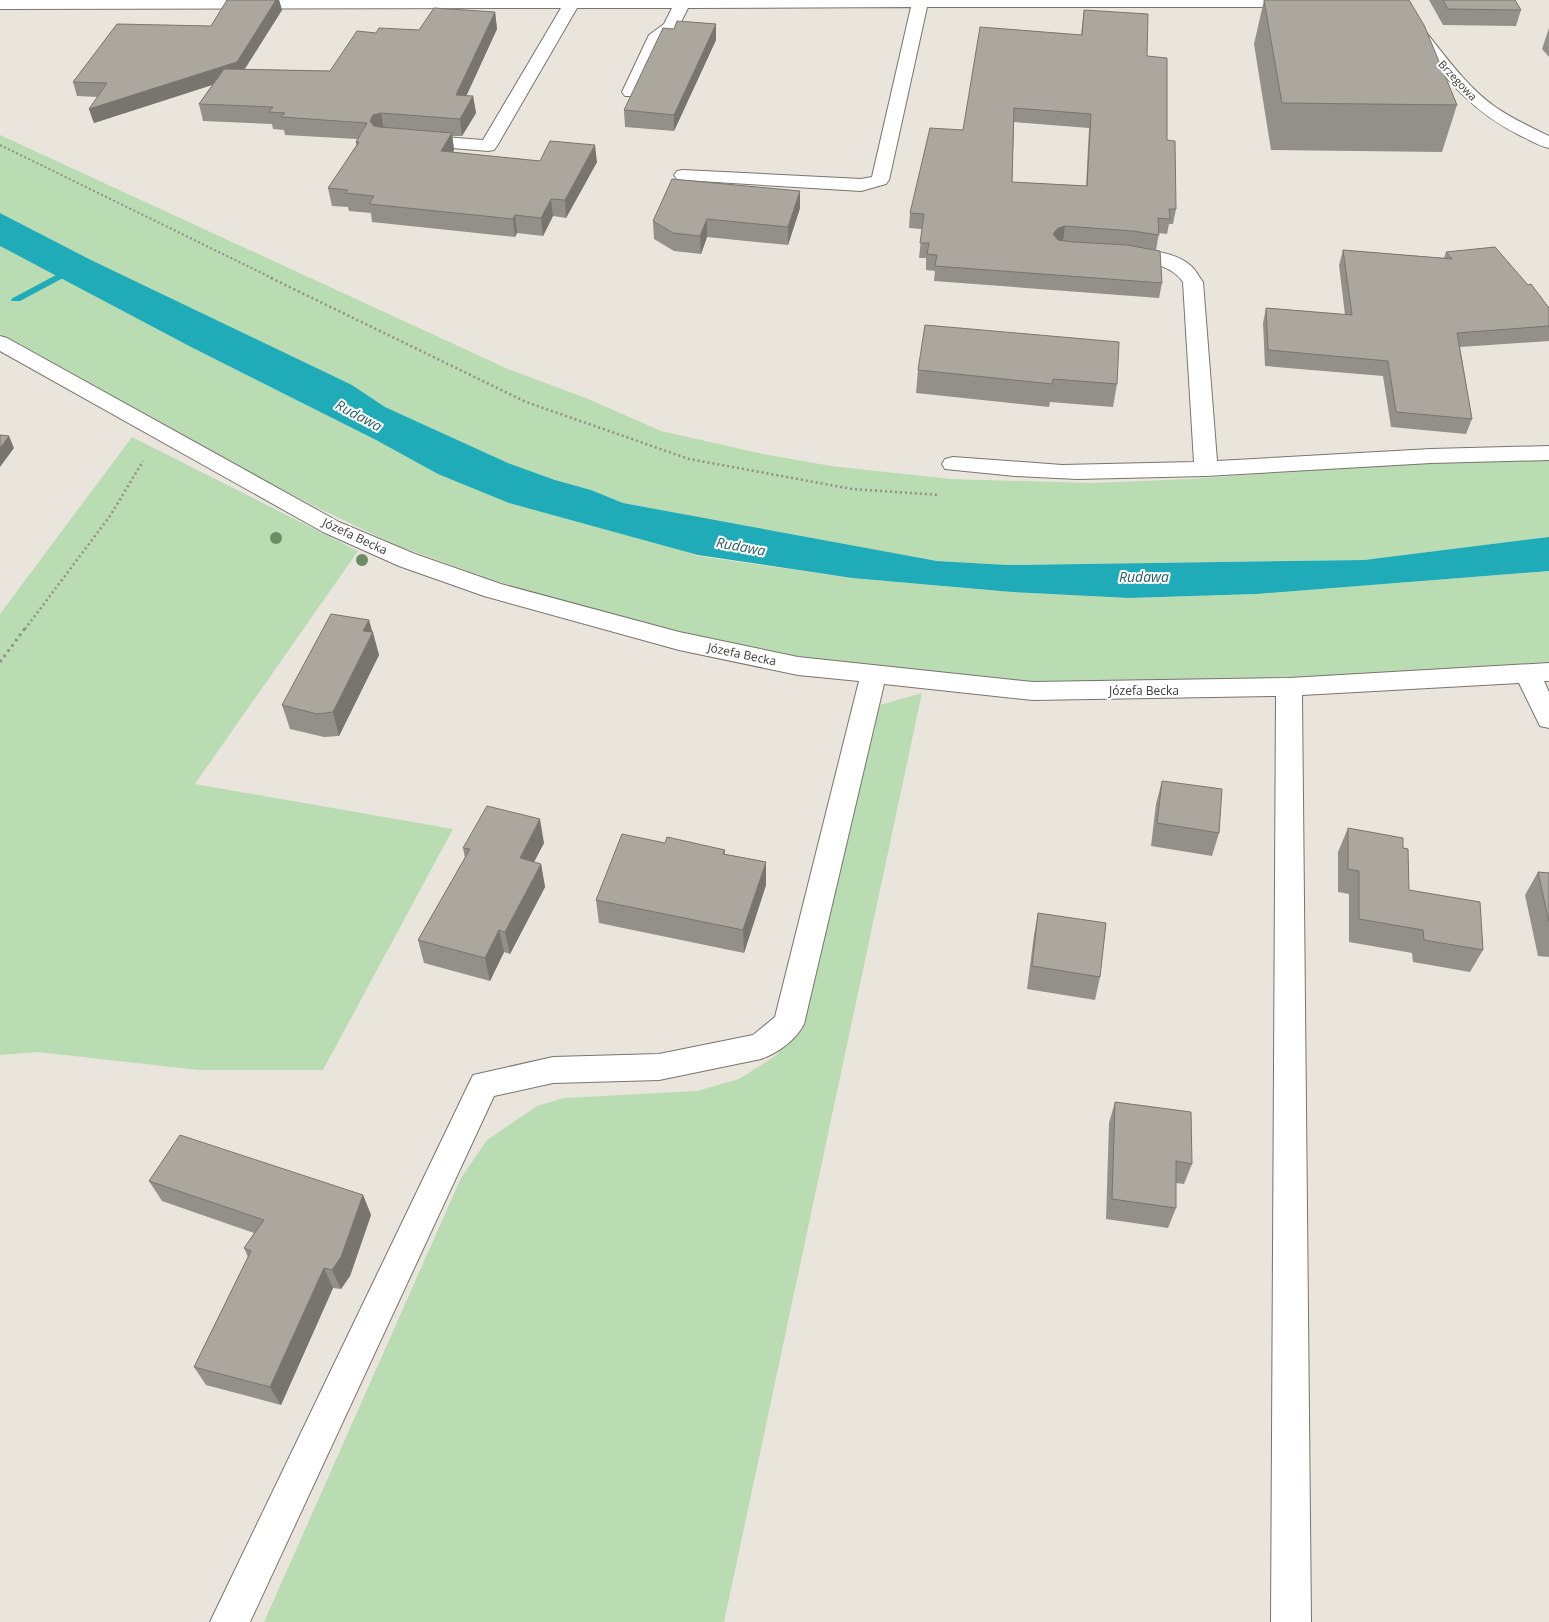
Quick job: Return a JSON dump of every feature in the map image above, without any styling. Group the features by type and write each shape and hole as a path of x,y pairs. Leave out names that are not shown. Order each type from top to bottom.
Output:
{"street":[{"path":"683,175 861,185 880,180 920,2"},
{"path":"0,4 1316,2"},
{"path":"403,138 488,146 572,3"},
{"path":"630,92 657,35 671,27 682,3"},
{"name":"Brzegowa","path":"1402,14 1441,62 1480,103 1549,144"},
{"path":"1102,252 1140,255 1170,263 1185,270 1193,282 1206,469"},
{"name":"Józefa Becka","path":"0,342 331,527 407,560 493,590 679,641 798,666 1033,691 1290,687 1538,672"},
{"path":"953,464 1075,472 1206,469 1351,459 1549,453"},
{"path":"1538,672 1549,719"},
{"path":"230,1622 484,1085 553,1070 659,1067 761,1046 790,1024 873,675"},
{"path":"1290,687 1291,1622"}],"path":[{"path":"0,145 526,402 689,459 852,489 940,495"},
{"path":"0,662 110,516 161,432"}],"green space":[{"path":"0,135 508,369 586,398 661,431 763,454 831,466 950,479 1092,483 1190,479 1438,461 1549,457 1549,537 1364,560 1008,565 937,561 623,503 591,490 555,480 508,463 385,407 352,385 91,260 0,213"},
{"path":"0,246 191,347 378,441 698,556 852,578 1012,592 1129,598 1256,594 1549,571 1549,664 1236,682 1099,684 1008,681 828,665 691,635 574,605 487,578 396,545 318,508 166,429 0,334"},
{"path":"132,437 358,551 195,784 453,829 323,1070 199,1070 38,1052 0,1055 0,614"},
{"path":"922,693 724,1622 264,1622 461,1178 487,1140 537,1106 564,1098 697,1091 739,1079 774,1057 802,1025 880,705"}],"water":[{"name":"Rudawa","path":"0,213 91,260 352,385 385,407 508,463 555,480 591,490 623,503 937,561 1008,565 1364,560 1549,537 1549,571 1256,594 1129,598 1012,592 852,578 698,555 509,503 438,474 378,441 191,347 0,246"}],"building":[{"path":"227,0 276,0 237,62 89,109 107,83 73,82 117,24 211,26"},
{"path":"1264,0 1409,0 1424,25 1457,105 1282,103"},
{"path":"1443,0 1515,0 1521,10 1448,9"},
{"path":"434,8 495,12 456,95 473,96 460,119 381,113 373,115 370,121 374,126 380,127 452,133 441,151 540,161 550,141 595,145 565,200 551,199 541,218 515,215 513,219 369,204 374,196 345,193 348,190 328,188 359,142 356,142 367,123 281,117 285,113 269,112 273,107 199,104 224,69 330,71 357,31 376,33 379,28 419,30"},
{"path":"1084,10 1148,14 1147,56 1167,58 1167,140 1175,141 1176,209 1169,209 1170,219 1158,218 1159,235 1133,231 1065,226 1058,228 1053,234 1058,240 1127,245 1160,251 1162,283 935,266 937,255 927,254 929,243 920,243 924,214 910,213 930,128 963,130 980,27 1082,35","holes":["1014,108 1091,114 1087,186 1012,182"]},
{"path":"677,21 716,24 674,115 624,110 663,28 674,29"},
{"path":"672,179 800,191 788,227 707,219 700,236 673,233 653,221"},
{"path":"1495,247 1528,285 1531,284 1549,308 1549,326 1457,333 1472,419 1396,412 1388,361 1268,350 1266,308 1352,315 1343,250 1452,259 1446,252"},
{"path":"925,325 1119,342 1117,384 1053,379 1052,384 918,370"},
{"path":"0,435 9,436 0,448"},
{"path":"331,614 369,620 363,631 373,632 333,712 317,714 282,705"},
{"path":"1162,781 1222,789 1219,833 1157,823"},
{"path":"487,806 540,819 520,858 541,864 505,932 499,930 485,958 418,940 470,849 463,848"},
{"path":"1348,828 1403,838 1403,848 1408,849 1409,890 1480,902 1483,950 1424,940 1423,930 1359,919 1359,871 1348,869"},
{"path":"622,834 665,843 667,837 725,850 723,854 766,862 743,930 596,900"},
{"path":"1538,872 1549,873 1549,922"},
{"path":"1038,913 1106,923 1100,977 1032,966"},
{"path":"1115,1102 1191,1112 1192,1164 1176,1161 1176,1208 1112,1199"},
{"path":"180,1135 363,1195 341,1257 332,1270 324,1268 270,1387 194,1367 251,1251 244,1248 264,1220 149,1181"}],"waterway":[{"path":"16,299 75,268"}]}
